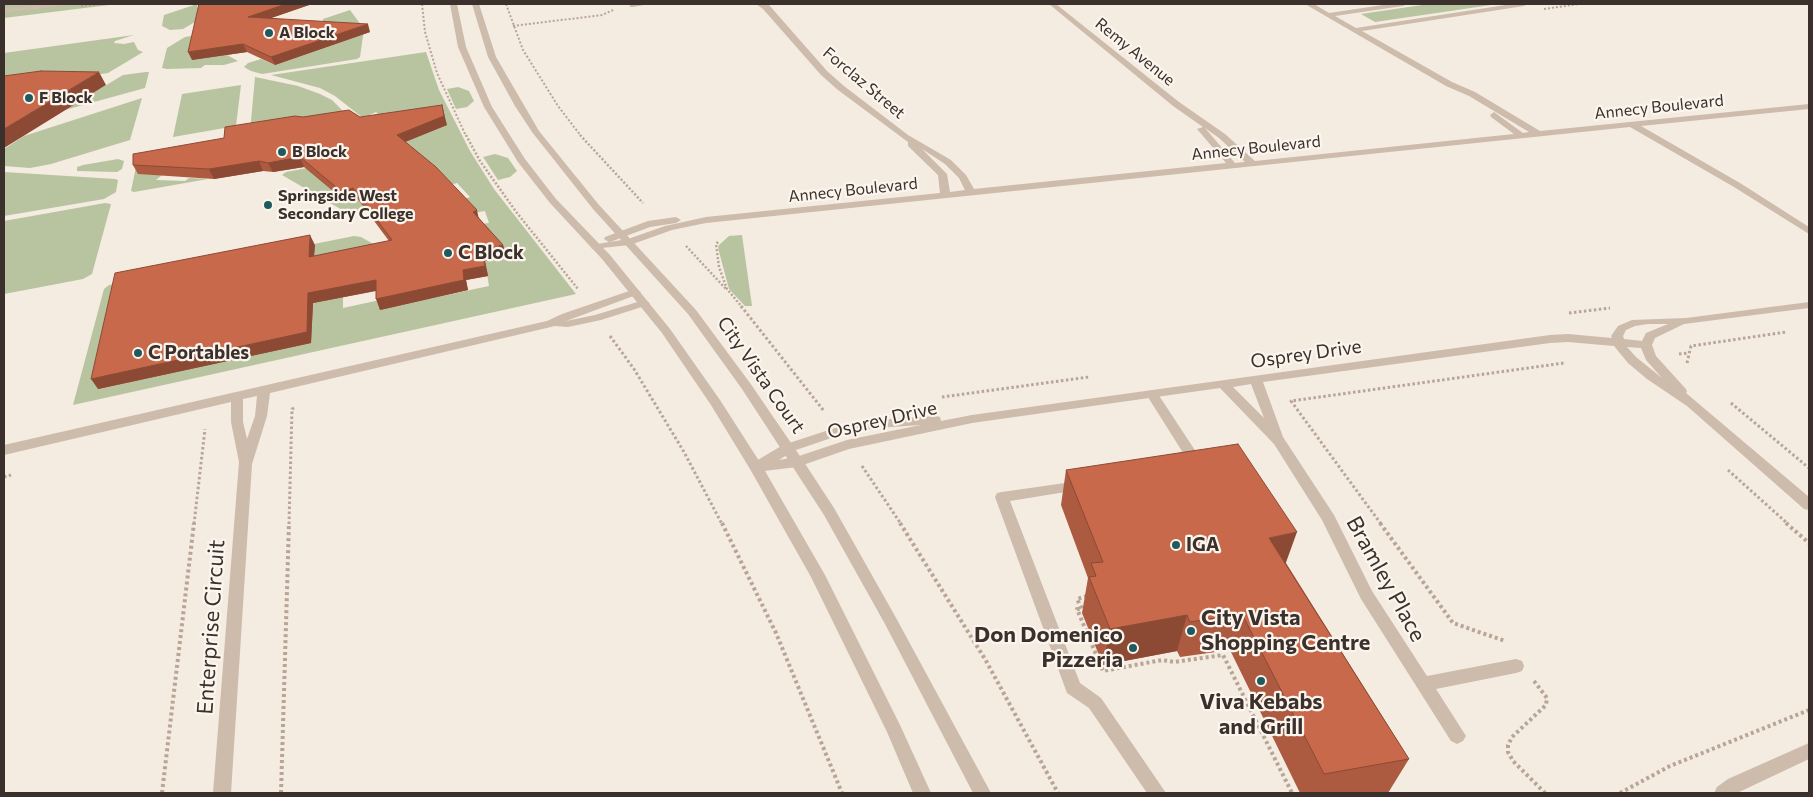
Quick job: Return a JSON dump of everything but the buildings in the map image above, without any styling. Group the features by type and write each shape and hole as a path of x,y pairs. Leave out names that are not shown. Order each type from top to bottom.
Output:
{"street":[{"path":"4,6 23,4"},
{"path":"4,11 61,4"},
{"path":"453,4 462,47 488,107 521,160 541,186 644,303 707,390 756,467 831,601 894,730 922,793"},
{"name":"City Vista Court","path":"475,4 492,57 519,106 568,172 708,333 797,462 829,512 890,620 982,793"},
{"path":"633,5 645,4"},
{"name":"Remy Avenue","path":"1052,4 1176,104 1222,136 1253,164"},
{"path":"1309,4 1449,84 1472,94 1538,134"},
{"path":"1328,15 1402,4"},
{"path":"1355,30 1524,4"},
{"name":"Forclaz Street","path":"764,5 824,73 905,136 942,174 945,184 945,195"},
{"path":"1449,84 1463,96 1493,114 1522,136"},
{"name":"Remy Avenue","path":"1176,104 1214,142 1233,166"},
{"name":"Annecy Boulevard","path":"596,247 621,233 662,222 706,220 1809,106"},
{"path":"1647,123 1737,185 1809,231"},
{"path":"1631,124 1737,185"},
{"name":"Forclaz Street","path":"905,136 948,162 963,177 972,192"},
{"name":"Annecy Boulevard","path":"596,247 630,242 669,228 706,220"},
{"path":"4,450 551,324 568,324 635,292"},
{"path":"594,313 644,303"},
{"path":"1809,305 1686,321 1632,323 1622,328 1617,336 1618,342 1632,360 1651,376 1691,403 1809,504"},
{"path":"1686,321 1650,336 1646,345 1650,357 1691,403"},
{"name":"Osprey Drive","path":"756,467 797,462 847,445 972,419 1550,339 1568,338 1646,345"},
{"name":"Bramley Place","path":"1256,380 1279,441"},
{"name":"Bramley Place","path":"1223,384 1279,441 1325,512 1370,602 1457,736"},
{"name":"Enterprise Circuit","path":"222,793 245,464 261,416 264,389"},
{"path":"1152,394 1199,467 1179,470"},
{"name":"Enterprise Circuit","path":"238,395 237,422 245,464"},
{"name":"Osprey Drive","path":"756,467 788,448 838,431 899,421 972,419"},
{"path":"1090,484 1002,497 1073,688 1096,703 1157,793"},
{"path":"1424,684 1516,666"},
{"path":"1723,793 1734,785 1809,751"}],"path":[{"path":"422,4 425,32 437,73 457,119 485,168 517,213 582,294 639,377 684,452 732,542 779,641 842,793"},
{"path":"506,4 524,50 558,106 589,146 649,209"},
{"path":"513,26 602,15 616,8"},
{"path":"722,239 716,244 719,266 727,290 825,412 838,431"},
{"path":"1686,366 1691,346 1790,332"},
{"path":"1509,647 1504,640 1453,623 1291,401 1573,362"},
{"path":"1725,398 1809,468"},
{"path":"281,793 292,408 301,406"},
{"path":"162,793 205,429"},
{"path":"847,445 910,537 980,651 1058,793"},
{"path":"1090,595 1077,599 1082,608 1077,610 1103,671 1162,660 1174,662 1223,655 1292,793"},
{"path":"1530,676 1547,698 1546,705 1512,737 1508,745 1508,752 1514,761 1545,793"},
{"path":"1620,793 1670,766 1734,738 1809,710"}],"green space":[{"path":"4,4 117,4 4,18"},
{"path":"197,4 198,9 212,12 183,29 170,30 162,26 164,15"},
{"path":"1429,4 1498,4 1375,22 1361,14"},
{"path":"350,10 364,29 360,57 357,59 262,74 244,67 248,63 261,59 275,65 321,49 323,19"},
{"path":"134,35 114,43 134,42 138,50 143,52 108,73 46,82 4,82 4,53"},
{"path":"197,35 192,60 227,55 238,61 224,65 205,65 201,68 162,68 167,48 185,37"},
{"path":"426,52 439,90 470,151 494,189 576,294 73,405 104,289 109,285 354,236 361,237 377,246 343,296 343,308 380,300 381,309 489,286 485,261 505,254 479,224 489,223 485,211 473,213 461,200 470,197 457,183 351,215 282,175 286,172 349,160 380,116 376,112 363,118 335,96 320,88 271,75"},
{"path":"149,72 145,88 65,110 123,75"},
{"path":"255,77 298,86 320,94 332,100 343,111 342,114 250,132"},
{"path":"241,85 236,126 173,137 182,94"},
{"path":"458,87 469,91 474,101 467,107 456,109 447,89"},
{"path":"142,98 130,140 51,164 30,168 4,166 4,149 24,136"},
{"path":"495,154 508,158 517,171 510,177 498,180 483,157"},
{"path":"138,157 183,158 156,180 185,181 189,178 208,179 134,192 131,191"},
{"path":"118,159 124,161 122,169 117,172 77,171 77,167 83,165"},
{"path":"4,172 118,180 116,192 104,199 4,216"},
{"path":"105,203 111,204 92,274 83,279 4,294 4,221"},
{"path":"742,235 752,306 745,306 729,289 718,248 729,236"}],"place":[{"name":"A Block","path":"269,33"},
{"name":"F Block","path":"29,98"},
{"name":"B Block","path":"282,152"},
{"name":"Springside West Secondary College","path":"268,205"},
{"name":"C Block","path":"448,253"},
{"name":"C Portables","path":"138,353"},
{"name":"IGA","path":"1176,545"},
{"name":"City Vista Shopping Centre","path":"1191,631"},
{"name":"Don Domenico Pizzeria","path":"1133,648"},
{"name":"Viva Kebabs and Grill","path":"1261,681"}]}
